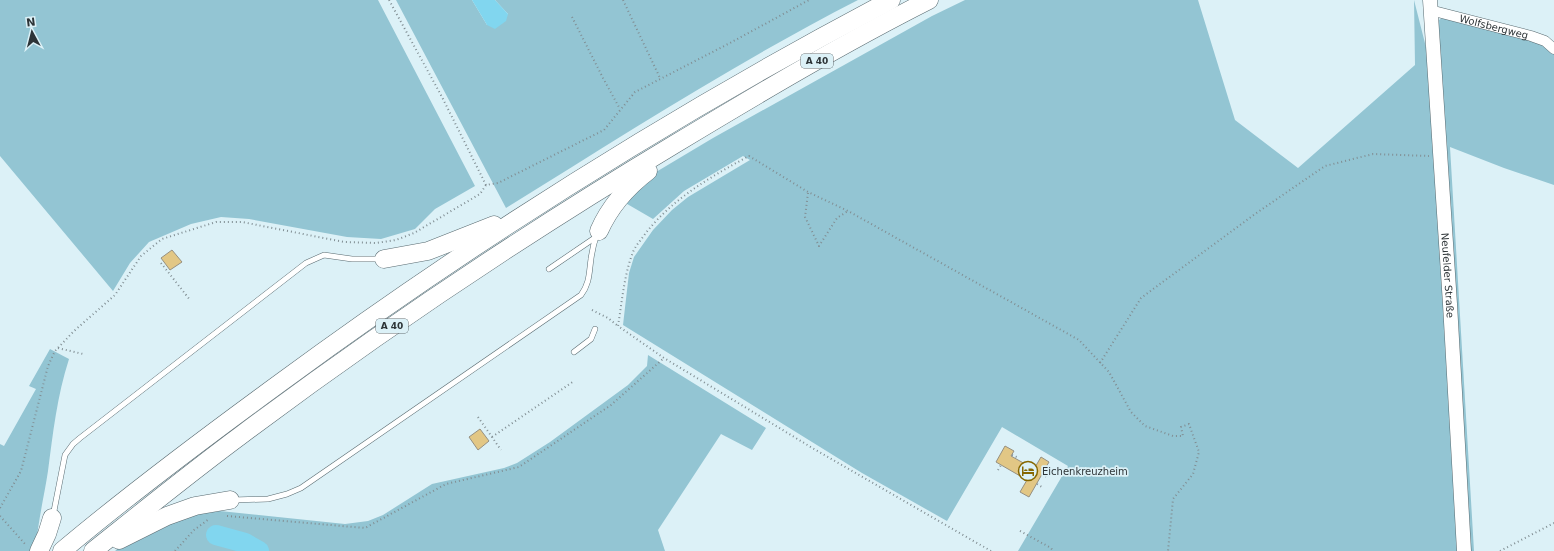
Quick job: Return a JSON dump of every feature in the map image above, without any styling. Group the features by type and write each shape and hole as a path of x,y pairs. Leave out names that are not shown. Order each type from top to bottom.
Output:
{"highway":[{"name":"A 40","path":"62,551 145,484 331,345 426,279 535,208 717,96 818,38 890,0"},
{"name":"A 40","path":"93,551 238,436 496,255 600,189 707,124 827,55 929,0"},
{"path":"598,234 613,205 632,184 707,124"},
{"path":"384,259 428,251 535,208"},
{"path":"99,551 167,516 195,506 228,508"},
{"path":"38,551 47,534 52,518"}],"main road":[{"name":"Neufelder Straße","path":"1430,5 1464,551"}],"street":[{"name":"Wolfsbergweg","path":"1430,5 1531,36 1545,41 1554,49"}],"lane":[{"path":"549,269 598,234"},
{"path":"228,508 287,494 301,488 581,294 586,288 589,280 591,258 598,234"},
{"path":"52,518 65,455 73,444 80,438 306,263 324,255 352,259 384,259"},
{"path":"574,352 591,339 595,329"}],"path":[{"path":"389,0 442,97 486,185"},
{"path":"623,0 660,78"},
{"path":"0,508 22,470 48,366 55,351 74,331 115,295 141,256 162,239 216,222 242,222 344,242 376,243 396,240 414,233 480,194 486,185 498,183 604,130 635,92 809,0"},
{"path":"572,17 620,109"},
{"path":"1100,363 1141,298 1255,214 1325,166 1373,154 1432,156"},
{"path":"618,326 628,266 634,250 657,219 692,190 714,175 748,156 808,192 848,211 1079,340 1109,372 1131,412 1145,426 1173,436 1182,436 1181,427 1189,424 1199,452 1193,474 1173,499 1168,551"},
{"path":"808,192 805,217 819,246 837,218 848,211"},
{"path":"161,264 190,300"},
{"path":"592,310 608,318 664,358 814,449 991,551"},
{"path":"58,348 83,354"},
{"path":"228,508 364,528 446,484 519,467 611,405 664,358"},
{"path":"492,437 574,381"},
{"path":"478,417 501,450"},
{"path":"1012,455 1019,458"},
{"path":"998,470 1001,465"},
{"path":"1042,474 1047,477"},
{"path":"1037,484 1042,487"},
{"path":"0,516 22,541"},
{"path":"175,551 194,530 205,521 214,517"},
{"path":"1500,551 1554,523"},
{"path":"1020,531 1054,551"}],"shaded area":[{"path":"0,0 378,0 475,186 435,209 415,229 381,239 347,237 249,219 221,217 191,224 149,242 130,263 113,291 0,156"},
{"path":"396,0 472,0 487,25 508,14 495,0 858,0 724,74 506,208"},
{"path":"472,0 495,0 508,14 506,21 495,29 487,25"},
{"path":"965,0 1198,0 1235,120 1298,168 1415,65 1414,0 1430,63 1460,551 1018,551 1068,466 1002,427 947,521 862,473 623,325 629,273 634,257 653,230 672,210 688,197 750,160 743,156 684,191 653,219 622,201 646,178 713,138 932,16"},
{"path":"1442,18 1529,37 1546,46 1554,53 1554,185 1450,147 1474,551 1469,551 1436,22"},
{"path":"50,349 69,359 61,387 56,415 36,547 31,551 0,551 0,444 4,446 36,389 29,386"},
{"path":"648,355 766,428 752,450 721,434 658,530 665,551 115,551 127,541 178,517 220,511 345,524 368,521 383,515 432,484 504,468 517,463 550,442 628,385 647,366"}],"building":[{"path":"172,250 182,262 170,270 161,258"},
{"path":"480,429 489,441 478,450 469,437"},
{"name":"Eichenkreuzheim","path":"1005,446 1014,451 1011,456 1034,469 1041,457 1049,462 1029,497 1020,492 1027,480 996,462"}],"waterway":[{"path":"216,535 245,543 259,551"}],"place":[{"name":"Eichenkreuzheim","path":"1028,471"}]}
